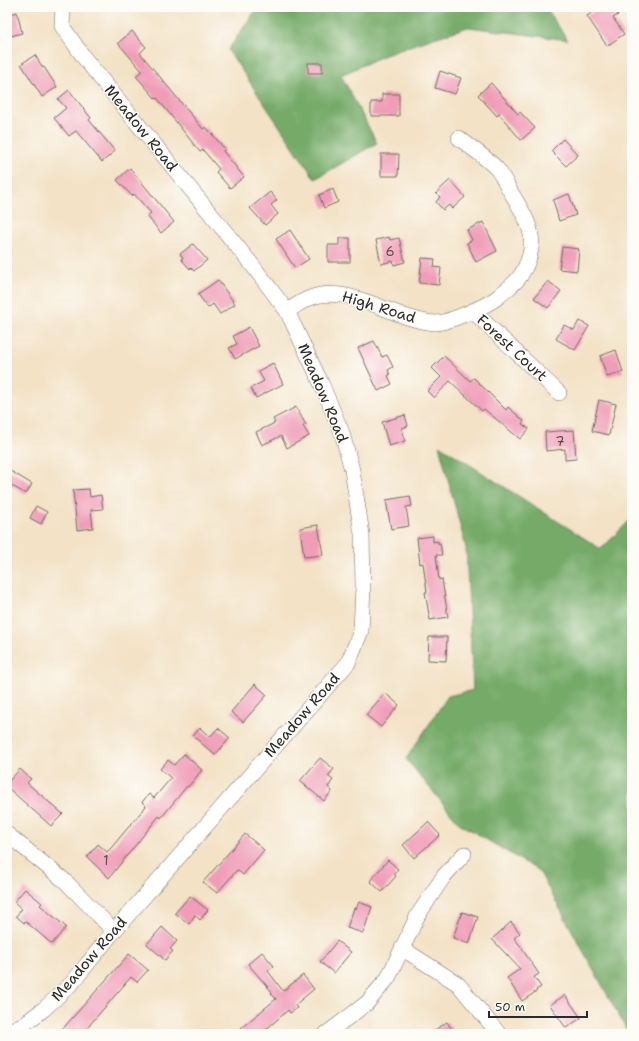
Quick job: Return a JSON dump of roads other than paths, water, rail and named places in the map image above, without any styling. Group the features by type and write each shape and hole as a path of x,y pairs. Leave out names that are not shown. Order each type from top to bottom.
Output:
{"street":[{"name":"Meadow Road","path":"7,1032 24,1024 44,1009 72,983 114,931 348,663 361,631 364,587 362,534 352,470 342,433 322,385 287,311 253,266 85,59 62,26 63,7"},
{"name":"Forest Court","path":"459,138 497,169 524,215 531,230 532,241 530,255 520,277 494,300 473,311 559,393"},
{"name":"High Road","path":"287,311 310,298 333,293 362,301 417,320 437,323 473,311"},
{"path":"7,834 65,881 114,931"},
{"path":"326,1034 367,1002 388,978 403,949 418,914 444,876 464,854"},
{"path":"403,949 458,984 499,1034"}]}
